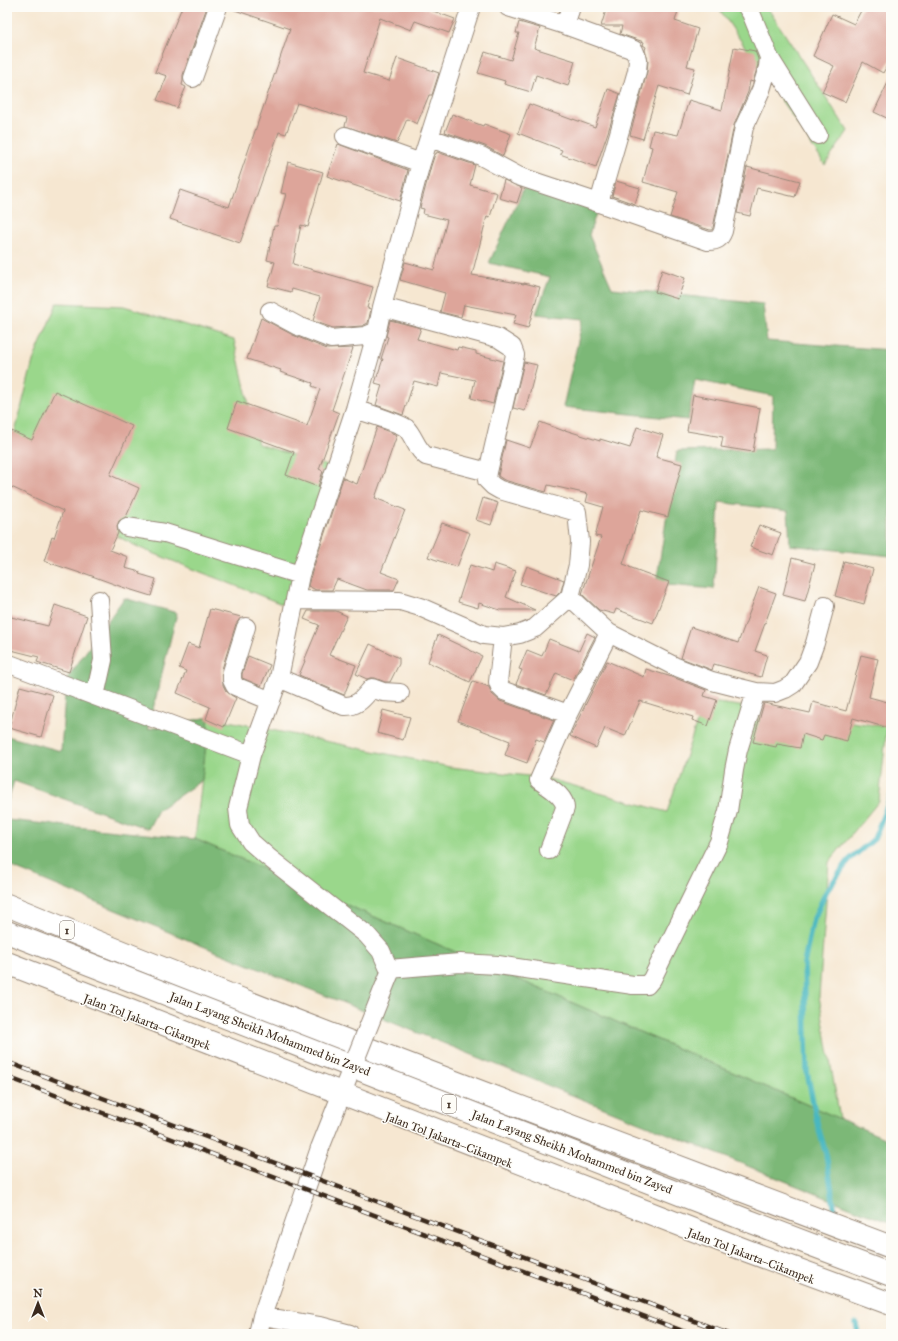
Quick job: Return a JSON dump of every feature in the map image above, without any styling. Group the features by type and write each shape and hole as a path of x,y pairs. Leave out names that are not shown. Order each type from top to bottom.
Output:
{"highway":[{"path":"7,897 126,955"},
{"name":"1","path":"7,905 126,955 330,1035 891,1248"},
{"name":"Jalan Layang Sheikh Mohammed bin Zayed","path":"7,932 891,1275"},
{"name":"1","path":"11,970 745,1250 891,1304"},
{"name":"Jalan Tol Jakarta–Cikampek","path":"11,970 891,1310"}],"street":[{"path":"193,78 218,7"},
{"path":"258,1334 262,1316 320,1148 389,972 381,951 367,935 251,842 240,825 238,808 251,755 279,678 300,575 355,409 421,163 471,7"},
{"path":"508,7 565,25 634,50 638,60 637,71 600,203"},
{"path":"565,25 571,7"},
{"path":"747,7 770,57 818,135"},
{"path":"430,138 481,156 518,176 708,241 714,241 720,238 723,231 744,126 761,90 770,57"},
{"path":"346,136 421,163"},
{"path":"295,600 400,601 420,607 484,635 503,637 520,634 535,628 570,597 578,565 580,542 577,512 500,490 492,486 487,480 514,354 512,347 498,338 382,307"},
{"path":"270,311 298,326 331,339 365,336 377,331"},
{"path":"355,409 404,426 420,452 426,456 488,472"},
{"path":"127,527 165,533 300,575"},
{"path":"570,597 609,632 674,666 712,681 756,692 775,693 793,684 808,662 825,606"},
{"path":"95,696 104,660 99,600"},
{"path":"246,627 232,672 232,680 235,686 271,701"},
{"path":"549,850 565,808 565,803 562,797 539,780 568,714 609,632"},
{"path":"503,637 498,682 500,687 504,691 568,714"},
{"path":"7,663 251,755"},
{"path":"279,678 344,706 357,704 372,688 382,692 400,693"},
{"path":"389,972 460,963 498,965 633,985 647,985 652,979 718,842 728,811 738,750 756,692"},
{"path":"262,1316 320,1326 350,1334"}],"green space":[{"path":"718,7 767,7 848,131 825,165"},
{"path":"529,177 602,195 589,235 612,288 763,304 767,341 891,350 891,556 790,545 788,511 719,502 714,589 656,584 677,451 772,449 773,396 695,380 688,420 563,407 583,319 536,314 550,277 489,263"},
{"path":"57,303 124,306 234,340 258,444 334,468 287,606 140,548 7,478 7,464 33,361"},
{"path":"124,598 177,613 148,729 209,717 202,780 158,810 148,829 14,781 7,804 7,736 61,751 66,680"},
{"path":"704,701 887,727 879,801 829,862 819,996 840,1119 195,839 209,717 450,767 546,778 667,812"},
{"path":"7,820 195,839 891,1141 891,1223 200,945 7,865"}],"building":[{"path":"182,7 207,7 183,75 182,85 186,87 177,108 157,100 167,76 155,72"},
{"path":"233,7 422,7 455,19 449,33 415,21 411,30 380,18 363,73 389,81 397,58 439,73 432,95 429,95 417,124 407,119 397,143 345,126 347,118 297,103 286,134 279,132 240,243 170,219 180,190 229,207 290,29 232,9"},
{"path":"607,7 664,7 678,11 675,21 698,29 687,66 695,68 687,95 659,86 643,139 630,135 647,72 648,61 645,50 646,47 643,45 644,42 620,34 622,26 601,26"},
{"path":"863,7 891,7 891,58 883,73 863,62 845,102 822,92 834,66 813,56 832,14 854,24"},
{"path":"519,22 540,28 534,48 575,61 568,86 536,75 531,92 504,84 505,81 478,73 485,52 511,60 519,33 516,33"},
{"path":"734,47 755,51 758,59 758,65 753,82 750,81 748,92 734,125 713,228 710,230 670,217 678,192 643,182 652,147 649,146 653,130 678,135 689,100 722,110"},
{"path":"891,76 891,120 874,112"},
{"path":"608,89 620,94 596,167 560,154 562,150 518,133 529,104 595,127"},
{"path":"452,114 483,126 484,124 511,134 503,156 485,146 445,132"},
{"path":"338,144 408,170 400,201 327,176"},
{"path":"437,152 475,165 470,185 497,193 490,217 487,216 472,275 540,287 528,328 513,324 516,315 464,305 461,317 440,312 445,293 400,280 405,262 434,270 447,220 423,214 424,209 420,208 431,166"},
{"path":"288,162 323,172 308,227 301,225 293,264 373,287 367,308 371,309 368,323 362,326 333,328 313,321 320,297 292,289 291,292 268,286 275,262 267,260 274,226 277,226 286,194 281,193"},
{"path":"747,167 800,181 795,197 757,188 750,216 737,213"},
{"path":"504,180 522,188 517,203 499,198"},
{"path":"616,181 640,188 635,204 612,196"},
{"path":"662,270 685,278 678,299 655,292"},
{"path":"261,318 293,335 327,349 353,348 332,410 339,413 319,469 323,471 318,487 286,475 294,452 228,428 237,401 307,426 320,389 312,386 313,383 280,372 281,370 247,359"},
{"path":"390,320 421,328 417,339 457,350 458,347 476,351 476,354 503,361 493,404 471,398 475,380 441,373 438,387 414,381 403,415 376,405 382,385 375,383 383,359 381,359 388,337 386,336"},
{"path":"524,362 537,365 525,411 513,408"},
{"path":"55,391 132,426 110,475 139,488 126,517 119,521 117,526 118,533 110,550 128,557 125,568 140,572 139,574 156,579 151,596 44,561 63,511 7,485 7,429 32,440"},
{"path":"693,395 760,408 753,452 721,447 723,437 687,431"},
{"path":"540,422 564,431 565,430 600,441 600,439 630,448 637,427 663,435 656,457 682,464 668,517 641,510 623,564 669,582 653,623 616,609 614,614 599,610 582,594 601,537 595,536 603,507 586,502 588,494 548,485 546,492 504,480 498,476 506,440 530,448"},
{"path":"377,427 397,435 375,498 405,510 381,572 399,579 394,590 367,590 337,579 332,590 316,590 308,586 343,478 357,484"},
{"path":"483,498 498,503 491,525 476,520"},
{"path":"442,523 470,533 457,567 428,557"},
{"path":"759,525 781,533 773,555 750,547"},
{"path":"792,558 815,564 805,601 783,595"},
{"path":"844,561 873,569 864,604 835,596"},
{"path":"494,564 516,571 506,597 535,610 500,610 479,603 478,608 458,602 470,565 492,572"},
{"path":"527,566 564,580 561,591 556,596 520,584"},
{"path":"759,587 776,593 755,651 767,655 761,677 714,664 712,670 681,658 691,627 738,643"},
{"path":"55,605 87,616 69,672 37,662 39,657 7,649 7,616 48,626"},
{"path":"210,609 241,617 236,624 222,669 223,685 226,691 236,698 224,727 206,719 210,707 177,693 186,671 179,668 188,644 199,648"},
{"path":"308,611 336,611 347,616 329,655 356,665 344,695 299,675 319,625 304,619"},
{"path":"587,633 595,637 573,680 556,673 546,695 516,684 522,670 519,669 527,650 542,656 549,639 579,651"},
{"path":"438,635 482,656 470,682 428,662"},
{"path":"370,644 399,658 399,664 390,682 385,682 375,678 367,679 356,674"},
{"path":"861,655 878,659 869,697 891,703 891,718 888,728 853,718 847,741 824,735 822,740 803,734 800,748 777,744 776,747 753,742 764,703 810,713 813,702 846,711"},
{"path":"248,656 270,665 261,686 242,678"},
{"path":"607,661 644,677 646,669 706,690 704,696 717,700 708,726 692,720 693,717 640,701 625,736 605,728 596,748 570,736"},
{"path":"473,681 489,687 492,694 500,701 554,720 544,742 536,739 527,763 505,755 510,741 458,721"},
{"path":"20,686 53,695 41,737 9,728"},
{"path":"383,710 410,717 403,740 377,733"}],"waterway":[{"path":"836,1219 826,1154 818,1127 807,1072 804,964 812,923 826,892 849,860 874,839 891,796"},
{"path":"856,1323 858,1334"}],"railway":[{"path":"7,1062 729,1334"},
{"path":"7,1077 691,1334"}]}
